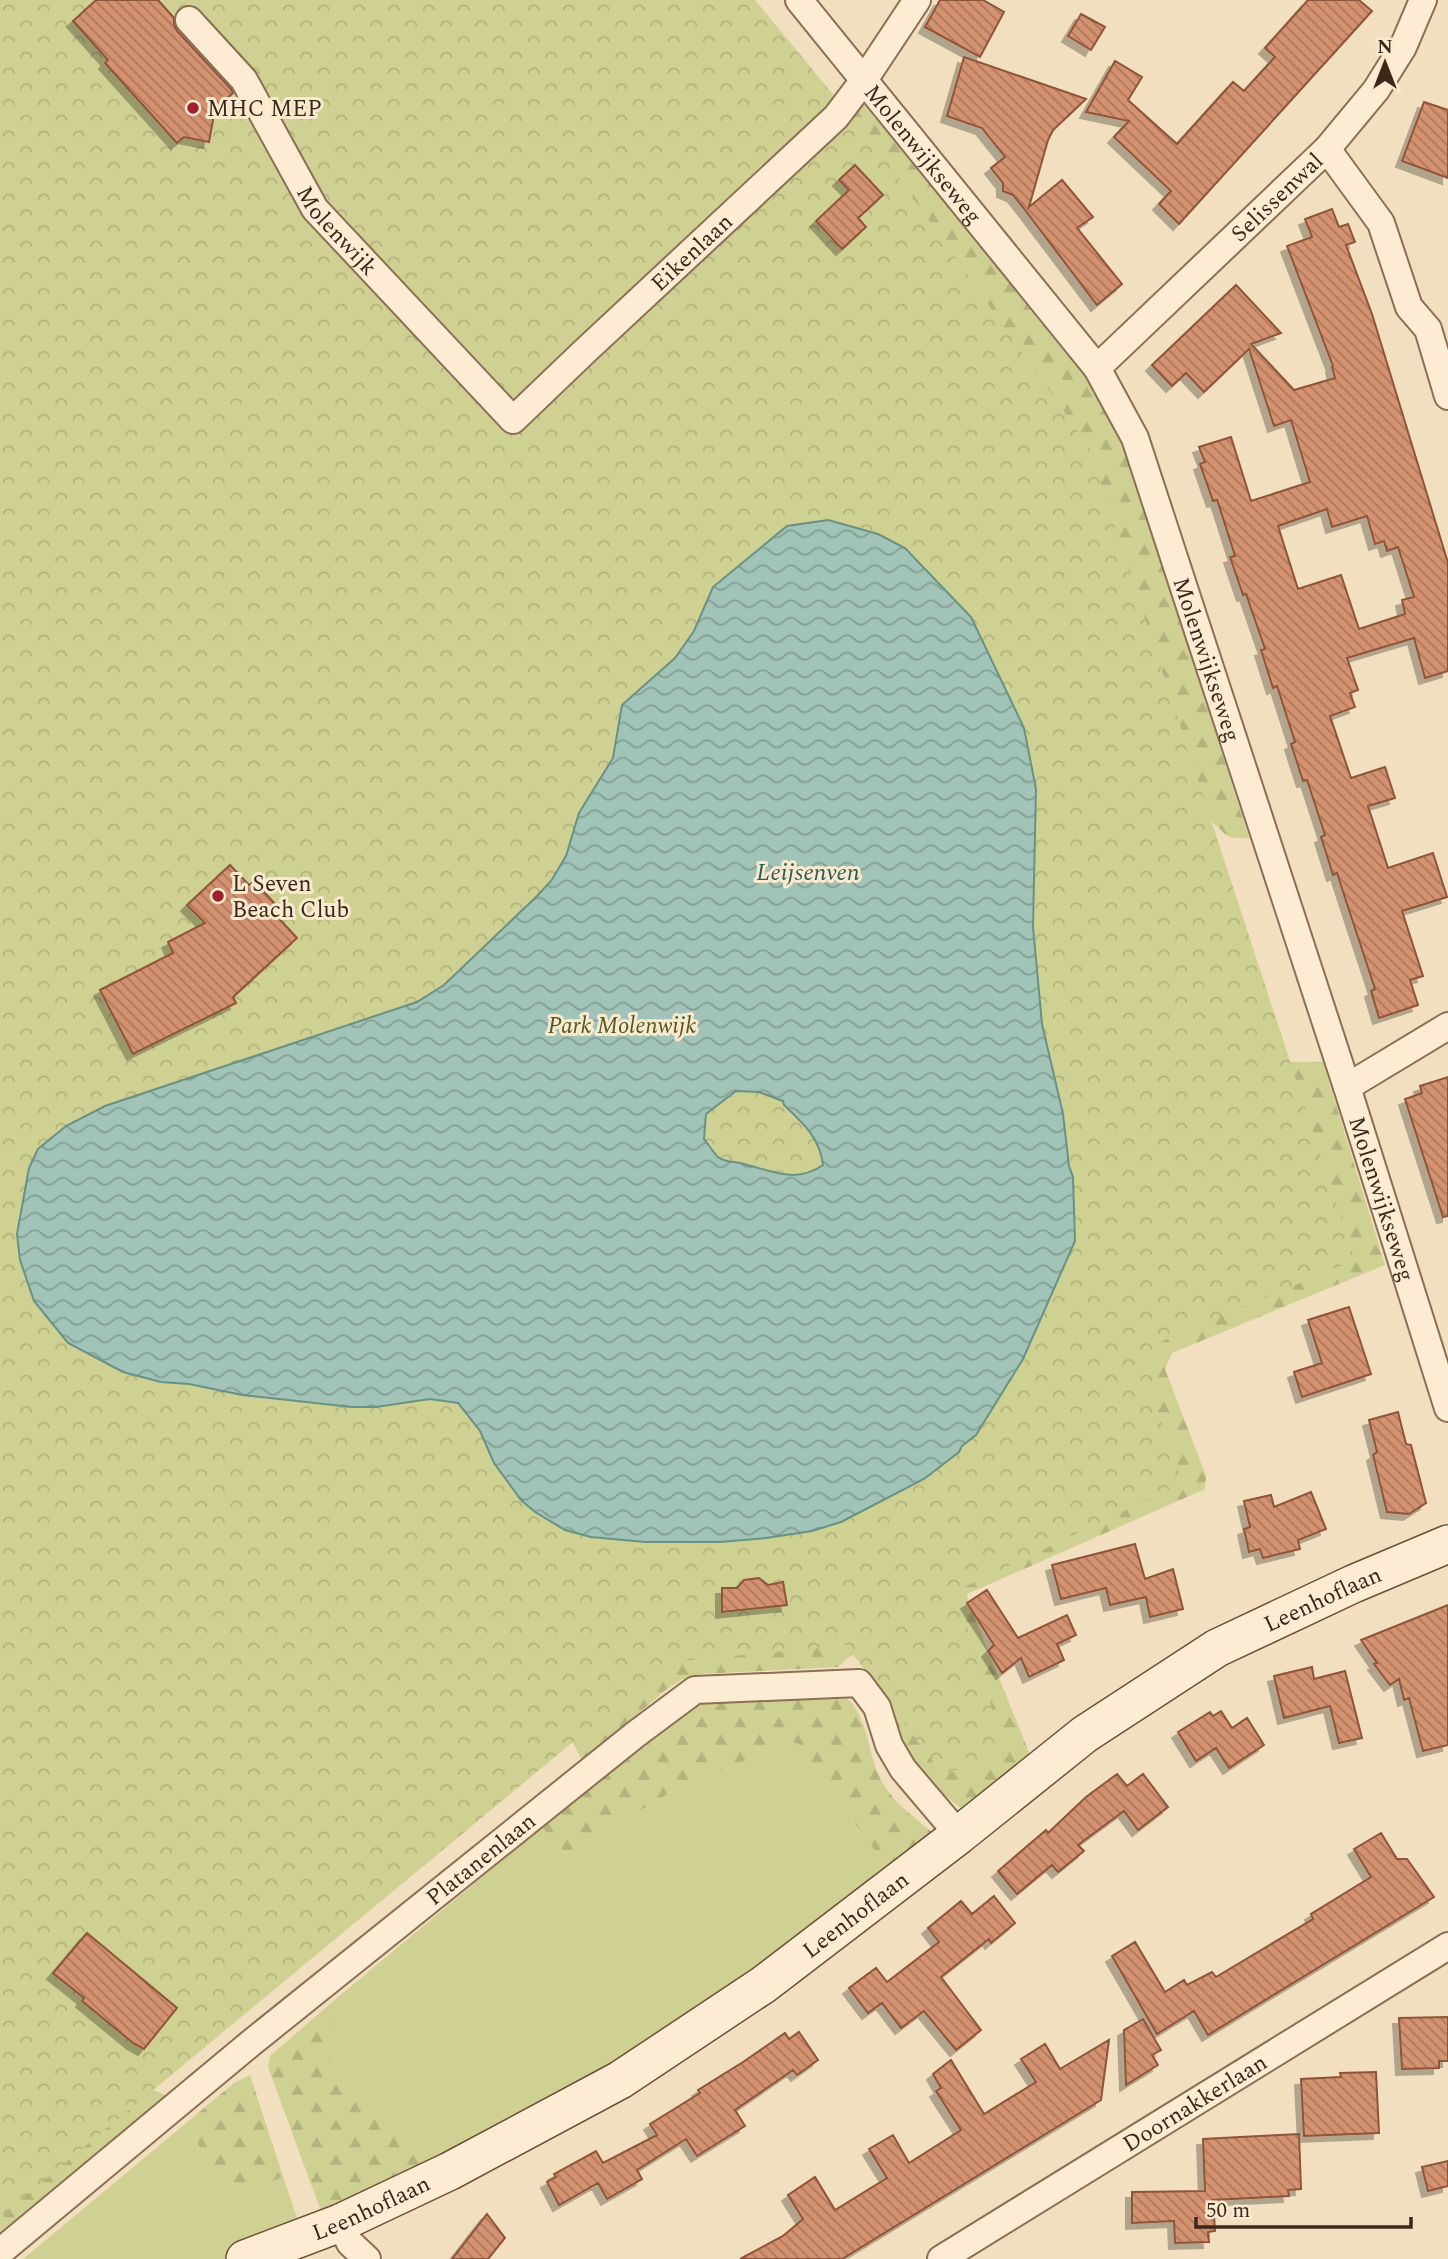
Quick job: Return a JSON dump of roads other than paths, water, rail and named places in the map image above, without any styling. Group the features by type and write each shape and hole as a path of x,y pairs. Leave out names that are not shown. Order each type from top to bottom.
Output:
{"street":[{"name":"Molenwijkseweg","path":"799,0 1097,368 1135,438 1443,1373 1448,1408"},
{"name":"Eikenlaan","path":"513,421 836,117 917,0"},
{"name":"Selissenwal","path":"1097,368 1327,149 1376,90 1403,47 1423,0"},
{"name":"Molenwijk","path":"189,20 244,80 315,209 513,421"},
{"path":"1327,149 1381,223 1409,307 1428,329 1448,396"},
{"path":"1347,1087 1448,1026"},
{"name":"Leenhoflaan","path":"244,2259 340,2223 450,2171 620,2080 763,1985 959,1835 1085,1734 1217,1648 1353,1584 1448,1544"},
{"name":"Platanenlaan","path":"0,2252 251,2043 695,1689 859,1683 877,1707 889,1745 903,1769 959,1835"},
{"name":"Doornakkerlaan","path":"941,2259 1448,1946"},
{"path":"340,2223 350,2243 367,2259"}],"water":[{"name":"Leijsenven","path":"828,520 878,534 905,548 971,617 1024,728 1036,789 1033,927 1042,1024 1063,1114 1069,1166 1073,1177 1075,1241 1023,1359 976,1435 924,1479 841,1522 812,1531 720,1542 645,1542 591,1537 565,1530 521,1500 494,1463 480,1431 458,1403 430,1399 376,1407 351,1407 242,1395 189,1384 161,1382 123,1372 68,1343 34,1301 20,1260 17,1234 29,1168 38,1149 66,1126 105,1106 417,1002 444,985 551,881 566,856 579,813 613,758 622,705 675,658 694,631 713,587 787,526","holes":["736,1091 759,1092 783,1101 814,1139 823,1165 813,1171 794,1175 724,1160 716,1155 704,1139 706,1114"]}],"place":[{"name":"MHC MEP","path":"193,108"},
{"name":"L Seven Beach Club","path":"218,896"}],"park label":[{"name":"Park Molenwijk","path":"622,1025"}]}
